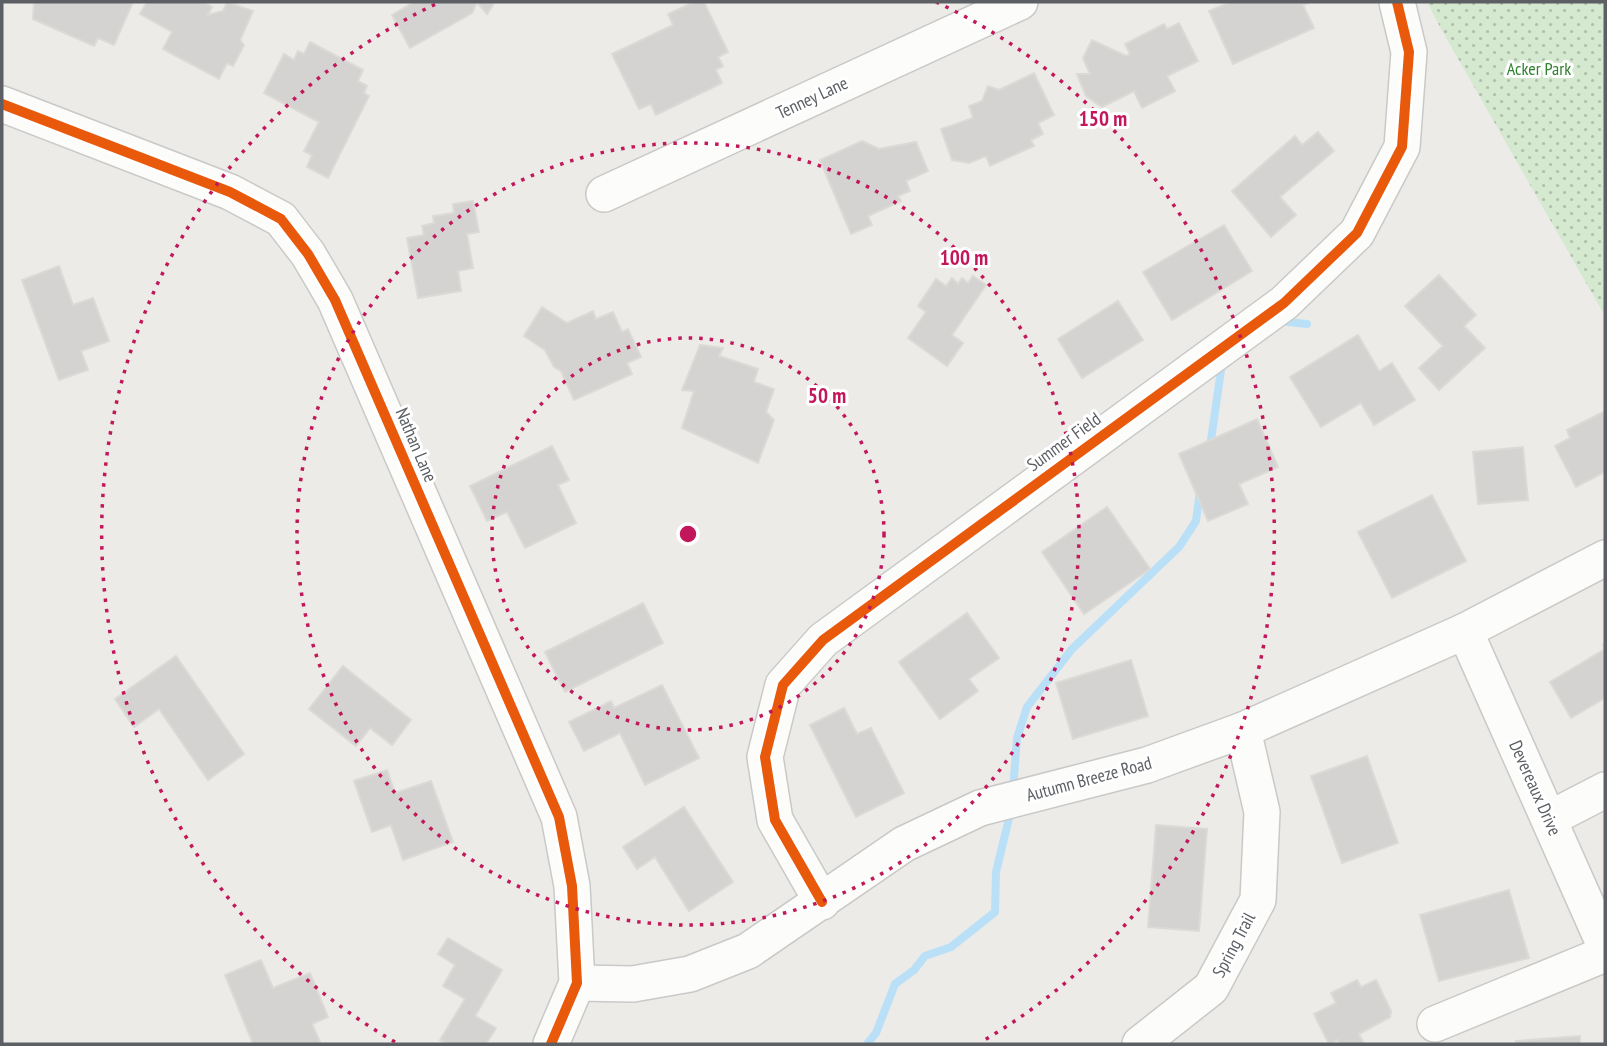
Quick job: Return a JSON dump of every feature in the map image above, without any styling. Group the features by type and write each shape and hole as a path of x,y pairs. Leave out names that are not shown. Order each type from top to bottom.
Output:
{"street":[{"name":"Tenney Lane","path":"604,194 1020,2"},
{"name":"Summer Field","path":"822,902 775,820 765,757 783,685 823,640 1284,303 1357,233 1402,147 1409,52 1397,2"},
{"name":"Nathan Lane","path":"2,104 230,192 281,219 308,254 335,300 559,817 572,886 577,983"},
{"name":"Autumn Breeze Road","path":"577,983 632,984 691,974 748,951 904,844 980,807 1147,765 1243,730 1465,631 1605,558"},
{"name":"Devereaux Drive","path":"1465,631 1605,946"},
{"name":"Spring Trail","path":"1140,1044 1211,988 1258,900 1262,813 1243,730"},
{"path":"1549,819 1605,790"},
{"path":"1435,1024 1605,954"},
{"path":"551,1044 577,983"}],"green space":[{"name":"Acker Park","path":"1427,2 1605,2 1605,316 1440,27"}],"building":[{"path":"34,2 133,2 114,45 98,38 94,46 33,19"},
{"path":"147,2 203,2 212,7 208,15 223,11 227,2 253,11 240,40 244,45 233,66 227,63 219,79 163,49 172,32 140,14"},
{"path":"414,2 477,2 472,13 410,48 392,15"},
{"path":"477,2 495,2 487,14"},
{"path":"694,2 704,2 728,52 718,57 723,66 716,70 722,83 656,115 651,104 639,109 612,54 673,25 668,14"},
{"path":"1231,2 1311,2 1303,5 1314,28 1233,64 1209,11"},
{"path":"1179,23 1198,61 1167,76 1175,91 1142,108 1134,91 1102,107 1086,96 1077,74 1090,74 1083,58 1092,40 1126,56 1130,54 1125,44 1164,24 1167,29"},
{"path":"310,42 363,70 358,81 367,86 364,93 369,96 328,178 307,167 312,155 304,151 319,122 264,93 284,54 294,60 298,51 304,54"},
{"path":"1034,73 1054,115 1038,123 1043,134 1031,140 1034,146 990,166 986,156 969,163 952,160 941,129 973,118 969,106 982,101 988,86 999,90"},
{"path":"1318,132 1334,151 1280,197 1296,215 1271,237 1232,191 1295,136 1302,145"},
{"path":"862,141 879,149 916,142 928,171 906,181 910,191 898,196 901,201 868,216 872,225 851,234 820,160"},
{"path":"473,201 479,232 467,234 473,268 458,271 461,291 418,298 407,238 424,235 422,226 434,223 433,216 454,213 453,204"},
{"path":"1224,225 1252,271 1172,320 1143,272"},
{"path":"59,266 73,305 93,298 109,341 81,351 88,370 59,380 22,280"},
{"path":"1439,275 1476,315 1464,326 1485,348 1439,390 1419,368 1443,346 1405,306"},
{"path":"973,276 986,285 952,335 963,343 947,366 908,338 926,312 918,306 936,279 946,286 952,278 958,284 962,278 968,283"},
{"path":"1118,301 1143,340 1082,378 1058,339"},
{"path":"542,307 567,323 593,311 596,319 613,312 622,332 628,329 641,357 627,363 632,374 574,400 561,371 554,367 545,350 524,336"},
{"path":"1358,335 1379,371 1392,363 1415,400 1374,425 1361,403 1321,427 1290,377"},
{"path":"700,345 723,348 719,356 758,369 754,382 774,389 766,412 774,420 758,463 682,428 694,391 682,390"},
{"path":"1605,411 1605,472 1576,487 1555,446 1570,438 1567,430"},
{"path":"1257,419 1278,467 1239,484 1248,504 1208,521 1179,454"},
{"path":"552,446 569,480 558,485 576,523 525,548 507,512 487,521 470,486"},
{"path":"1523,447 1528,500 1478,504 1473,452"},
{"path":"1432,495 1466,561 1392,598 1358,532"},
{"path":"1107,507 1150,569 1084,614 1042,552"},
{"path":"643,603 663,643 565,692 545,652"},
{"path":"967,613 999,658 969,679 978,691 940,719 899,662"},
{"path":"1605,649 1605,698 1571,718 1550,682"},
{"path":"176,656 244,754 208,780 159,709 134,727 115,699"},
{"path":"1131,660 1148,716 1073,739 1056,683"},
{"path":"343,666 411,720 392,745 370,728 356,746 309,709"},
{"path":"662,685 699,758 645,785 620,733 584,751 569,722 611,701 614,708"},
{"path":"844,708 857,734 871,728 904,793 856,817 810,725"},
{"path":"1367,756 1398,843 1342,863 1311,776"},
{"path":"387,770 395,793 431,781 453,842 403,860 391,825 372,832 354,781"},
{"path":"684,807 733,882 689,911 655,857 637,869 623,847"},
{"path":"1156,825 1207,829 1199,931 1148,927"},
{"path":"1509,890 1529,958 1439,981 1420,915"},
{"path":"448,938 502,970 475,1016 496,1028 486,1044 448,1044 440,1040 465,999 443,986 455,965 438,954"},
{"path":"261,960 273,988 310,973 328,1017 312,1024 321,1044 253,1044 225,975"},
{"path":"1357,980 1361,987 1376,980 1391,1011 1390,1017 1359,1034 1364,1044 1340,1044 1338,1040 1329,1044 1314,1014 1336,1003 1331,993"},
{"path":"1580,1036 1580,1044 1516,1044 1516,1041"}],"waterway":[{"path":"1279,321 1307,324"},
{"path":"1210,447 1222,363"},
{"path":"1013,790 1017,738 1027,707 1072,649 1179,547 1196,521 1200,490"},
{"path":"867,1044 876,1033 895,984 914,970 925,956 951,947 995,912 996,872 1011,810"}],"cycle path":[{"path":"822,902 775,820 765,757 783,685 823,640 1284,303 1357,233 1402,147 1409,52 1397,2"},
{"path":"2,104 230,192 281,219 308,254 335,300 559,817 572,886 577,983 551,1044"}]}
